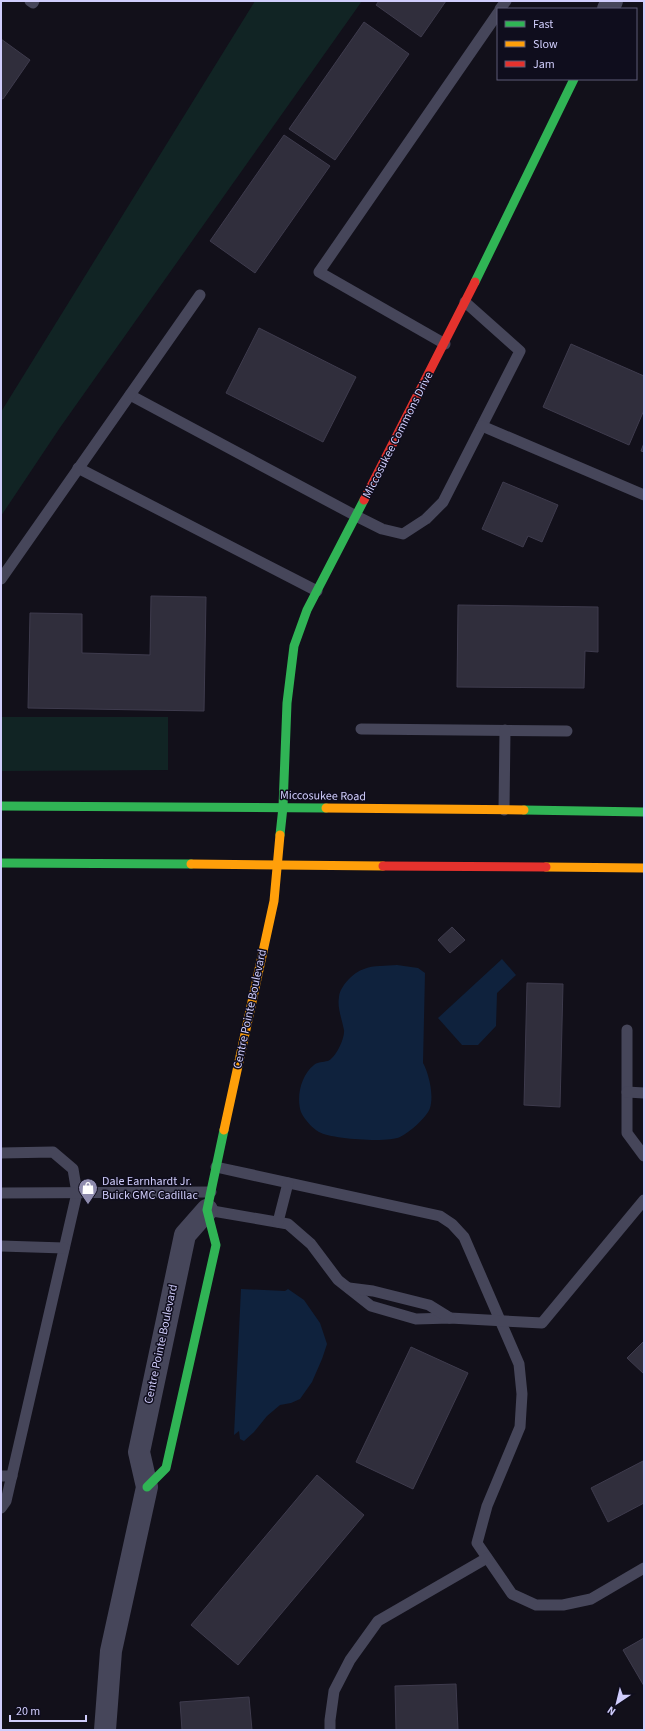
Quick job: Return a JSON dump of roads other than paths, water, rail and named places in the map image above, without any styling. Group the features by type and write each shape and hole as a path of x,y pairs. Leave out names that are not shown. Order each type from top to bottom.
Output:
{"street":[{"name":"Miccosukee Commons Drive","path":"283,807 287,703 294,646 307,610 444,344 574,80"},
{"name":"Miccosukee Road","path":"1,806 283,807 644,812"},
{"name":"Centre Pointe Boulevard","path":"147,1487 166,1468 216,1245 209,1201 274,901 283,807"},
{"path":"1,863 644,868"},
{"name":"Centre Pointe Boulevard","path":"105,1730 110,1651 147,1487 139,1452 185,1235 209,1201"}],"lane":[{"path":"30,1 33,3 34,1"},
{"path":"444,344 319,272 496,19"},
{"path":"1,578 200,295"},
{"path":"130,395 356,516 382,529 403,534 426,519 443,502 520,351 465,302"},
{"path":"482,426 644,495"},
{"path":"78,468 317,591"},
{"path":"361,729 567,731"},
{"path":"504,810 505,730"},
{"path":"627,1030 627,1133 644,1156"},
{"path":"627,1092 644,1093"},
{"path":"1,1153 53,1152 73,1169 77,1192 6,1476 6,1501 1,1508"},
{"path":"216,1167 440,1216 452,1224 464,1237 519,1364 522,1394 520,1427 487,1506 477,1543 512,1594 536,1605 563,1605 591,1599 644,1568"},
{"path":"278,1222 288,1183"},
{"path":"1,1192 77,1192 209,1201 288,1224 311,1244 338,1280 371,1306 416,1319 450,1318 501,1322 542,1323 644,1200"},
{"path":"1,1246 64,1248"},
{"path":"348,1288 373,1291 429,1305 450,1318"},
{"path":"330,1730 334,1691 350,1660 378,1621 487,1558"}],"water":[{"path":"502,959 516,975 497,993 496,1026 478,1045 462,1045 438,1018"},
{"path":"397,965 418,968 425,973 423,1063 430,1085 430,1108 422,1120 413,1128 404,1135 394,1139 372,1140 335,1137 319,1132 314,1129 304,1118 301,1112 299,1093 303,1080 310,1069 317,1063 331,1059 337,1052 341,1043 344,1034 339,1009 340,993 342,988 348,980 360,971 372,967"},
{"path":"241,1289 285,1291 288,1289 304,1300 320,1323 327,1344 312,1382 300,1399 291,1403 280,1405 267,1416 254,1432 244,1441 240,1439 239,1431 234,1435"}],"place":[{"name":"Dale Earnhardt Jr. Buick GMC Cadillac","path":"88,1205"}]}
